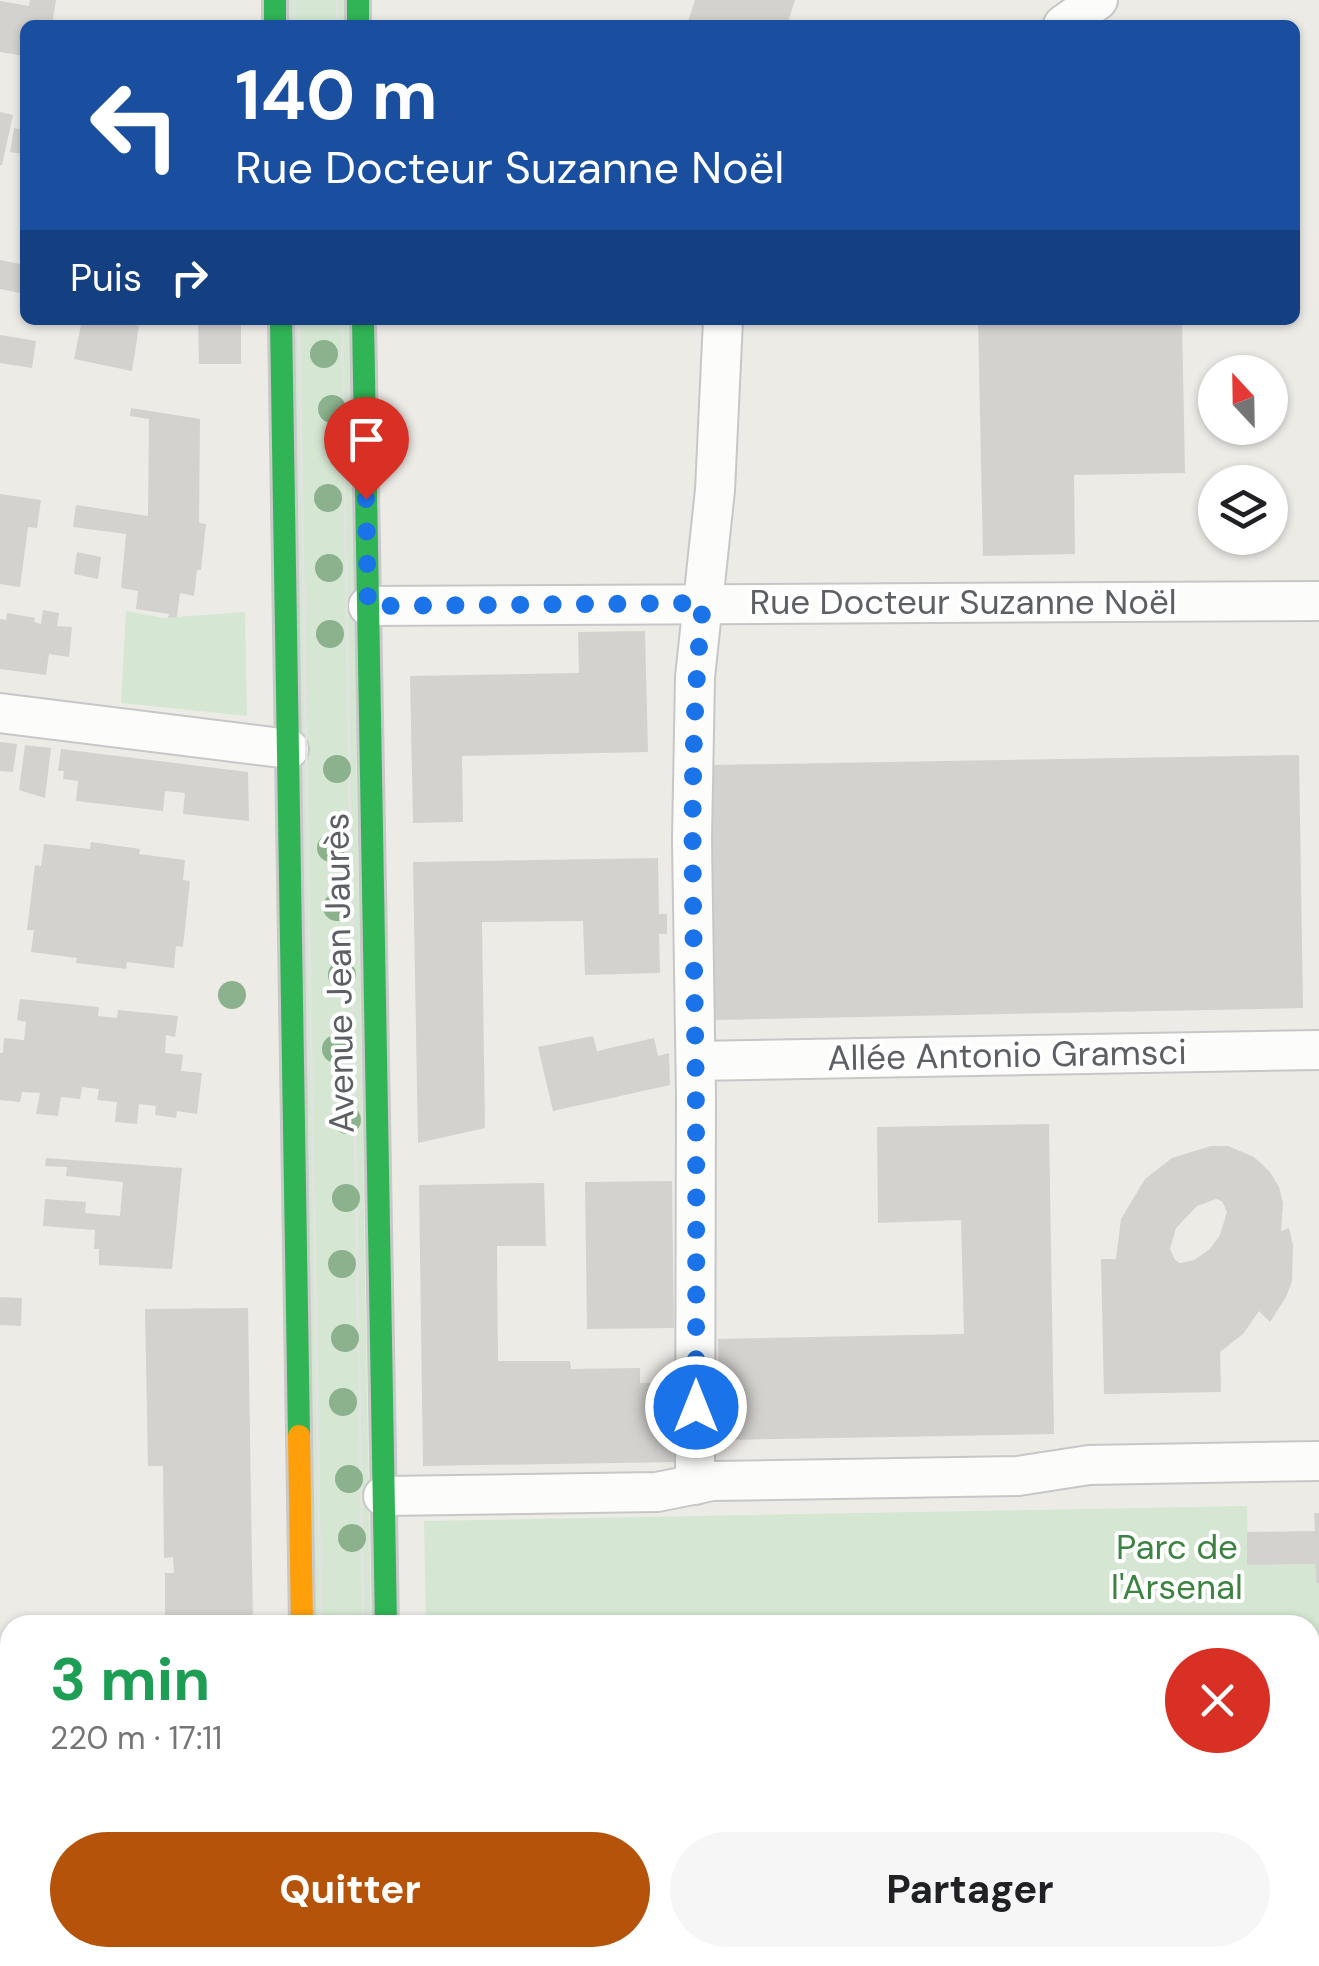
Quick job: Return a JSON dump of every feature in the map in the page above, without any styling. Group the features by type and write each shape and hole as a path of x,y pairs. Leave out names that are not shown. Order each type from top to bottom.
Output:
{"main road":[{"name":"Avenue Jean Jaurès","path":"281,325 302,1615"},
{"name":"Avenue Jean Jaurès","path":"363,325 386,1615"}],"street":[{"path":"1070,20 1098,0"},
{"path":"695,1484 695,677 715,490 723,325"},
{"name":"Rue Docteur Suzanne Noël","path":"368,606 1319,601"},
{"path":"0,713 288,749"},
{"name":"Allée Antonio Gramsci","path":"696,1060 1319,1050"},
{"path":"383,1496 656,1492 712,1481 1018,1476 1090,1466 1319,1460"}],"green space":[{"path":"287,0 344,0 345,20 287,20"},
{"path":"292,325 349,325 371,1615 313,1615"},
{"path":"126,611 163,618 245,612 247,716 121,703"},
{"name":"Parc de l'Arsenal","path":"1247,1506 1248,1565 1315,1564 1319,1615 426,1615 424,1521"}],"building":[{"path":"30,0 56,0 53,20 20,20 20,55 0,52 0,1 29,6"},
{"path":"695,0 795,0 789,20 689,20"},
{"path":"0,112 13,115 2,165 0,165"},
{"path":"14,128 20,129 20,153 10,152"},
{"path":"0,260 20,264 20,293 0,289"},
{"path":"81,325 139,326 132,371 74,359"},
{"path":"198,325 241,325 241,364 199,364"},
{"path":"978,325 1182,325 1185,473 1074,475 1075,554 983,556"},
{"path":"0,335 36,341 32,368 0,363"},
{"path":"131,408 200,419 199,523 206,524 201,570 197,570 194,596 180,593 177,617 136,609 138,591 121,588 126,534 73,527 76,505 148,516 149,419 130,416"},
{"path":"0,494 41,500 37,528 28,527 20,587 0,584"},
{"path":"77,552 101,557 98,579 74,574"},
{"path":"43,610 59,613 57,626 72,627 69,657 49,654 46,675 0,669 0,619 6,620 7,613 35,618 34,622 41,624"},
{"path":"645,631 648,752 462,756 463,822 413,823 410,676 579,673 578,632"},
{"path":"0,742 17,744 13,772 0,771"},
{"path":"25,745 51,748 45,798 19,790"},
{"path":"61,749 248,772 249,821 183,814 185,793 165,791 163,811 76,801 78,781 63,779 64,771 58,771"},
{"path":"1299,755 1303,1008 715,1020 711,765"},
{"path":"91,842 185,860 183,880 190,881 183,947 176,946 174,968 127,962 126,969 31,952 34,930 27,930 35,865 41,866 44,844 90,849"},
{"path":"658,858 659,914 667,914 667,934 659,934 660,973 585,975 583,921 482,922 485,1128 418,1143 413,862"},
{"path":"20,999 99,1007 98,1016 117,1018 118,1010 178,1016 175,1037 166,1035 165,1053 183,1055 181,1071 202,1073 197,1114 177,1111 176,1118 155,1115 156,1106 139,1104 137,1124 115,1122 117,1102 97,1100 99,1089 82,1087 80,1099 61,1097 58,1116 36,1114 40,1093 22,1092 20,1102 0,1100 0,1053 4,1038 24,1040 26,1022 17,1020"},
{"path":"593,1036 597,1051 654,1038 658,1056 669,1053 670,1085 553,1111 538,1047"},
{"path":"1049,1124 1054,1434 720,1440 718,1339 964,1334 961,1220 878,1223 877,1127"},
{"path":"1211,1146 1228,1146 1254,1157 1270,1172 1283,1203 1281,1231 1289,1228 1293,1245 1292,1281 1270,1322 1259,1311 1243,1334 1220,1352 1221,1392 1104,1394 1101,1259 1116,1259 1121,1219 1145,1179 1172,1158","holes":["1216,1199 1222,1201 1227,1212 1220,1235 1210,1249 1194,1260 1175,1260 1170,1249 1176,1228 1197,1206"]},
{"path":"46,1158 182,1168 172,1269 99,1265 99,1249 94,1249 95,1230 43,1226 45,1199 86,1202 85,1213 120,1216 123,1182 66,1176 67,1167 45,1166"},
{"path":"672,1181 674,1328 587,1329 585,1182"},
{"path":"544,1183 546,1246 497,1246 498,1361 570,1361 571,1369 640,1368 640,1383 675,1383 676,1462 423,1466 419,1185"},
{"path":"0,1297 22,1298 21,1326 0,1325"},
{"path":"248,1308 253,1615 165,1615 165,1573 174,1573 173,1557 164,1558 163,1466 148,1466 145,1309"},
{"path":"1314,1513 1319,1513 1319,1583 1315,1564 1247,1565 1247,1532 1315,1531"}],"tram line":[{"path":"294,0 294,20"},
{"path":"337,0 337,20"},
{"path":"299,325 321,1615"},
{"path":"342,325 363,1615"}],"traffic: fast":[{"path":"275,0 275,20"},
{"path":"358,0 358,20"},
{"path":"281,325 299,1436"},
{"path":"363,325 386,1615"}],"traffic: slow":[{"path":"299,1436 302,1615"}],"route":[{"path":"366,499 368,606 703,603 695,677 692,840 696,1407"}]}
